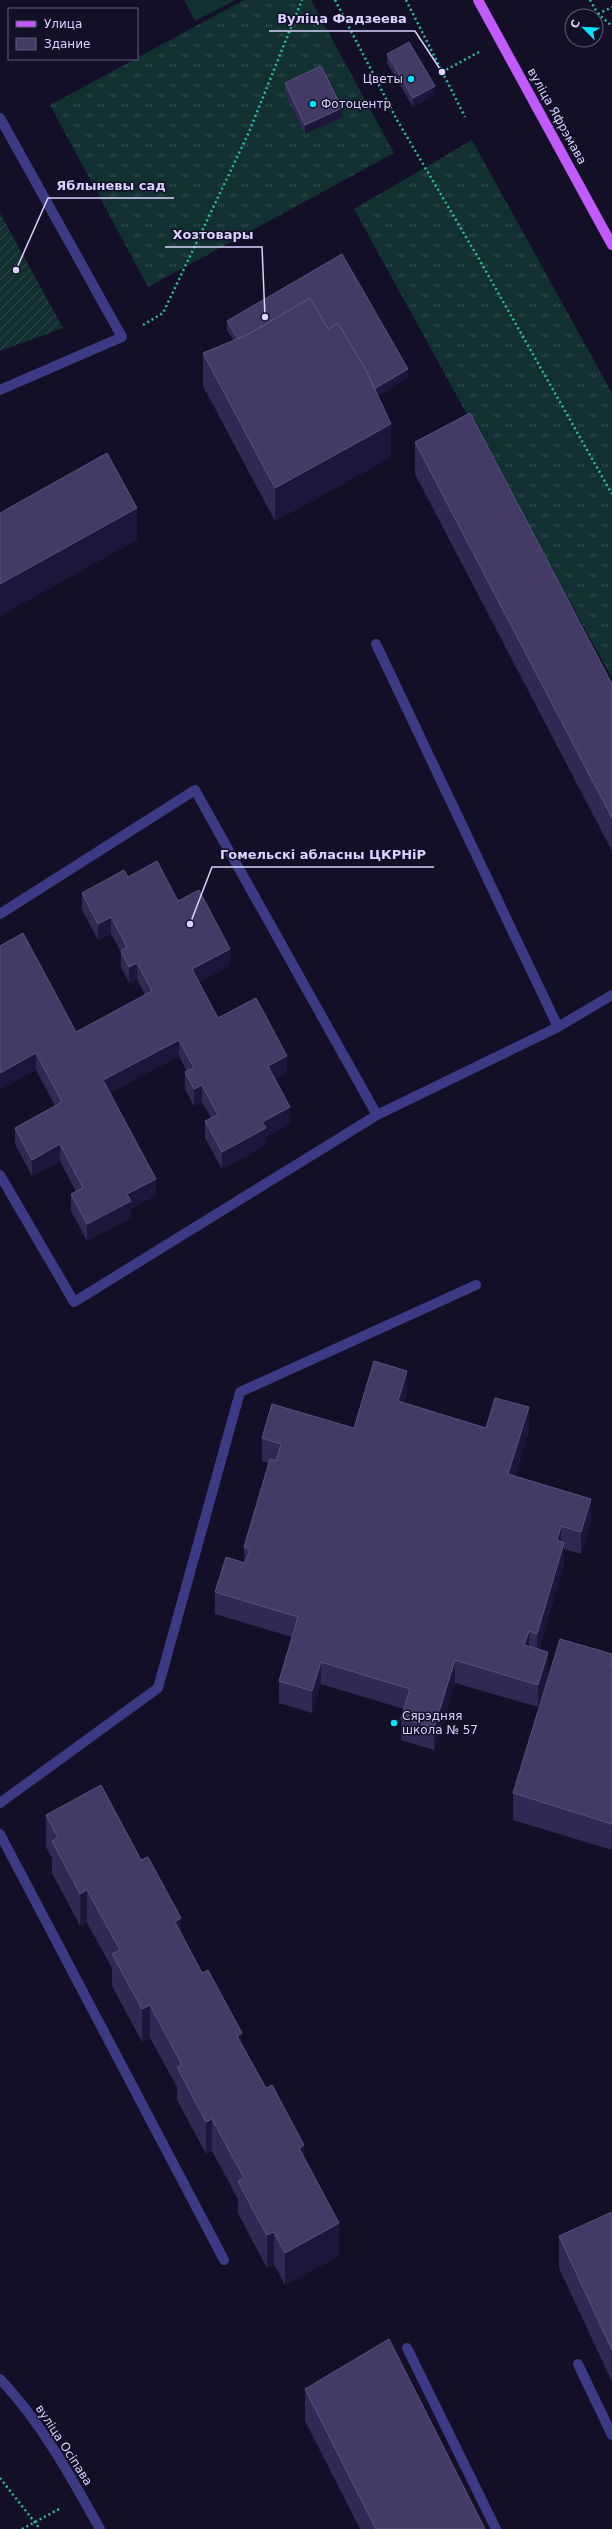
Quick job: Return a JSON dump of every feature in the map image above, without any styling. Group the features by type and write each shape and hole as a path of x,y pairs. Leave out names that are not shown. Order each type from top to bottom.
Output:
{"main road":[{"name":"вуліца Яфрэмава","path":"478,0 612,244"}],"street":[{"path":"0,118 122,338 0,390"},
{"path":"376,644 558,1027"},
{"path":"0,914 195,790 377,1115"},
{"path":"0,1175 74,1302 377,1115 558,1027 612,995"},
{"path":"0,1802 158,1688 240,1392 476,1285"},
{"path":"0,1834 224,2260"},
{"path":"407,2348 496,2529"},
{"path":"578,2364 612,2435"},
{"name":"вуліца Осіпава","path":"0,2379 18,2398 82,2497 100,2529"}],"path":[{"path":"163,313 249,132 302,0"},
{"path":"335,0 397,120 479,259 612,494"},
{"path":"406,0 465,117"},
{"path":"604,19 612,26"},
{"path":"442,72 500,40"},
{"path":"0,2478 36,2521 40,2529"},
{"path":"22,2529 82,2497"}],"green space":[{"path":"184,0 236,0 195,21"},
{"path":"244,0 311,0 394,153 148,287 50,105 133,60 138,60 138,57"},
{"path":"472,140 612,393 612,678 354,209"},
{"path":"0,213 63,328 0,351"}],"building":[{"name":"Цветы","path":"409,42 435,86 413,98 387,54"},
{"name":"Фотоцентр","path":"321,66 342,108 305,125 285,83"},
{"path":"342,254 408,369 374,389 366,370 338,323 328,329 310,298 238,339 227,321"},
{"path":"310,298 328,329 338,323 366,370 391,424 275,488 203,353 249,334"},
{"path":"470,413 612,684 612,818 415,442"},
{"path":"107,453 137,508 0,584 0,513"},
{"path":"157,861 178,901 199,890 230,949 192,969 218,1018 256,998 287,1056 268,1066 290,1107 262,1122 266,1128 222,1152 205,1121 218,1115 202,1085 194,1089 185,1072 194,1068 179,1040 103,1080 156,1179 127,1194 131,1201 87,1224 71,1194 83,1188 60,1144 32,1160 15,1128 62,1102 36,1053 0,1073 0,946 23,933 76,1032 152,991 137,963 129,967 121,951 127,947 111,917 98,924 82,893 124,870 128,877"},
{"path":"374,1361 407,1371 398,1401 486,1428 495,1398 529,1407 508,1474 591,1499 581,1532 561,1526 557,1540 564,1543 537,1634 529,1631 524,1645 548,1652 538,1685 455,1660 434,1728 401,1718 410,1689 321,1662 312,1691 279,1681 298,1617 215,1592 226,1557 245,1563 250,1549 244,1547 270,1459 276,1461 281,1444 262,1438 272,1404 354,1428"},
{"path":"560,1639 612,1654 612,1824 513,1793"},
{"path":"101,1785 141,1860 148,1857 181,1918 175,1922 202,1973 208,1970 242,2033 237,2036 266,2088 272,2085 304,2145 299,2148 339,2223 285,2253 274,2232 267,2235 238,2181 244,2178 212,2119 206,2122 177,2067 182,2065 150,2005 142,2009 112,1954 120,1950 87,1890 80,1894 52,1841 58,1838 46,1815"},
{"path":"612,2212 612,2350 559,2236"},
{"path":"389,2339 485,2529 376,2529 305,2389"}],"place":[{"name":"Вуліца Фадзеева","path":"442,72"},
{"name":"Цветы","path":"411,79"},
{"name":"Фотоцентр","path":"313,104"},
{"name":"Яблыневы сад","path":"16,270"},
{"name":"Хозтовары","path":"265,317"},
{"name":"Гомельскі абласны ЦКРНіР","path":"190,924"},
{"name":"Сярэдняя школа № 57","path":"394,1723"}]}
